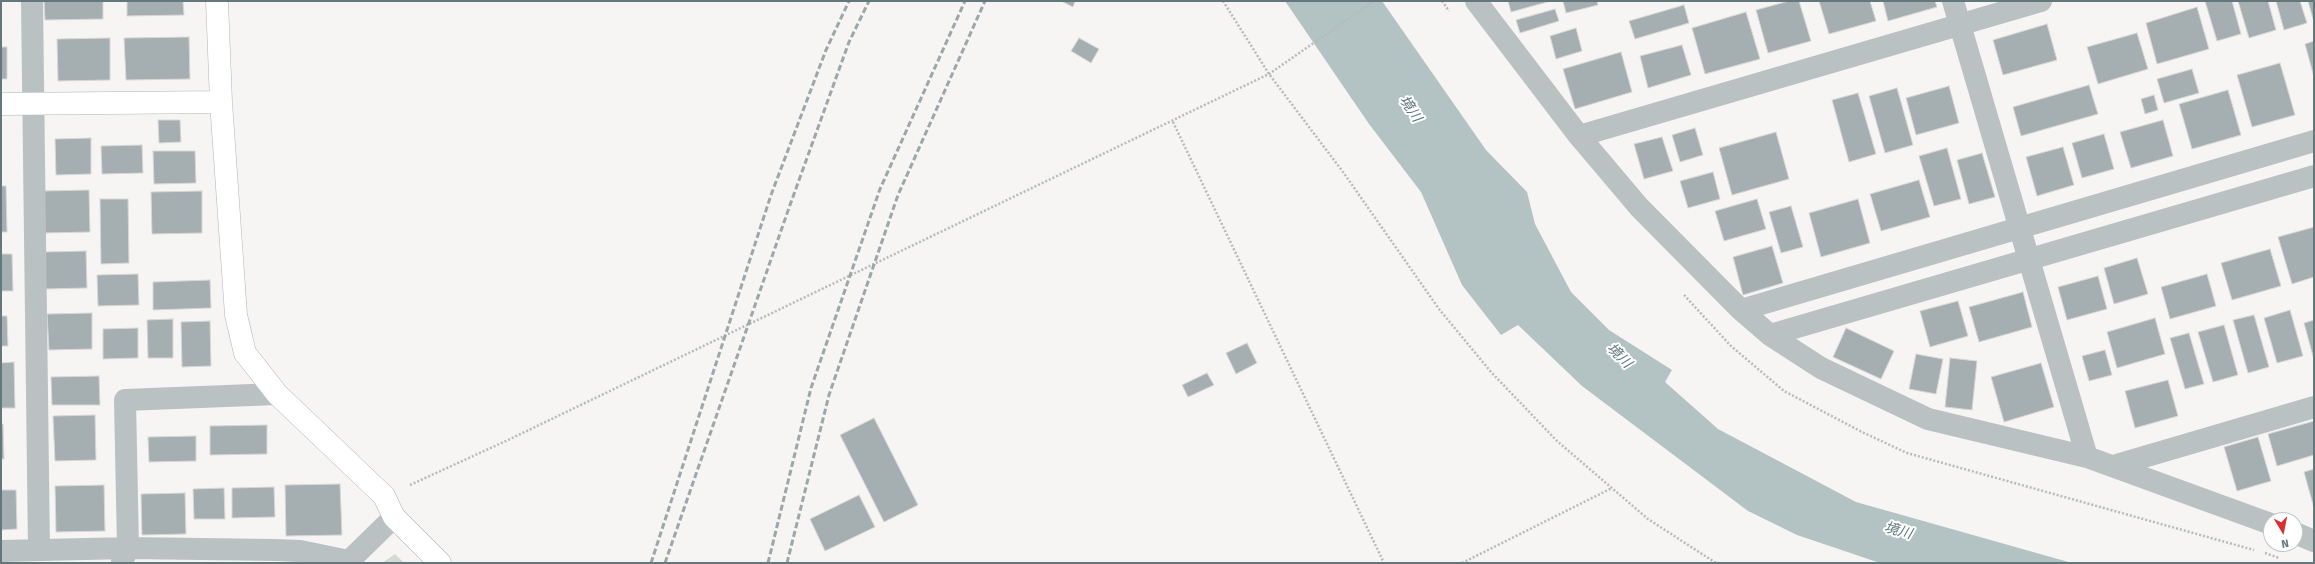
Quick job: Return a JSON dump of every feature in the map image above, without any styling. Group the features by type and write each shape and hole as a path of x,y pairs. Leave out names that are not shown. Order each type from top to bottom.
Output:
{"street":[{"path":"32,1 39,550"},
{"path":"217,1 221,102 236,315 245,353 277,394 384,496 394,517 440,563"},
{"path":"1476,1 1579,136 1638,207 1741,310 1770,335 1821,368 1928,419 2087,457 2263,521"},
{"path":"1953,1 2087,457"},
{"path":"1579,136 2041,1"},
{"path":"1,104 221,102"},
{"path":"1741,310 2314,141"},
{"path":"1770,335 2314,176"},
{"path":"125,556 126,400 277,394"},
{"path":"2113,466 2314,407"},
{"path":"1,550 39,550 125,556 300,551 349,561 394,517"},
{"path":"2303,536 2314,541"}],"path":[{"path":"1223,1 1269,74 1343,172 1439,309 1487,367 1557,441 1648,519 1716,563"},
{"path":"384,496 515,437 1173,122 1269,74 1374,1"},
{"path":"1173,122 1384,563"},
{"path":"1462,563 1612,488"}],"shaded area":[{"path":"395,554 404,563 382,563"}],"water":[{"name":"境川","path":"1285,1 1382,1 1486,150 1527,192 1535,224 1571,292 1609,330 1672,370 1665,382 1718,429 1856,502 2072,563 1880,563 1797,535 1748,511 1582,386 1518,325 1501,335 1462,285 1421,192 1369,124"}],"building":[{"path":"44,1 103,1 103,19 45,20"},
{"path":"127,1 183,1 184,15 127,16"},
{"path":"1061,1 1075,1 1073,7"},
{"path":"1508,1 1551,1 1511,12"},
{"path":"1563,1 1597,1 1598,5 1566,13"},
{"path":"1789,1 1799,1 1811,41 1768,53 1756,10"},
{"path":"1819,1 1870,1 1876,21 1829,34"},
{"path":"1883,1 1935,1 1937,7 1888,21"},
{"path":"2205,1 2232,1 2241,34 2217,41"},
{"path":"2238,1 2268,1 2276,30 2249,38"},
{"path":"2276,1 2300,1 2307,23 2284,30"},
{"path":"2308,1 2314,1 2314,19 2313,19"},
{"path":"1684,5 1689,23 1635,39 1629,21"},
{"path":"2197,7 2209,49 2157,64 2146,23"},
{"path":"1555,9 1559,21 1520,33 1516,20"},
{"path":"1746,12 1760,59 1705,74 1692,28"},
{"path":"2047,24 2057,60 2003,75 1993,40"},
{"path":"1576,28 1582,51 1556,59 1550,36"},
{"path":"2137,33 2148,69 2098,84 2087,47"},
{"path":"189,37 190,79 126,80 124,38"},
{"path":"110,38 110,80 58,81 57,39"},
{"path":"1079,38 1099,49 1091,63 1071,51"},
{"path":"2314,41 2314,77 2305,44"},
{"path":"1682,45 1691,75 1648,88 1640,56"},
{"path":"1,47 7,47 7,79 1,79"},
{"path":"1621,52 1632,92 1575,109 1563,69"},
{"path":"2280,63 2295,115 2252,127 2237,75"},
{"path":"2192,69 2199,93 2164,103 2157,79"},
{"path":"2089,85 2098,114 2021,136 2013,107"},
{"path":"1949,86 1959,123 1916,135 1906,98"},
{"path":"1897,88 1913,145 1885,153 1869,96"},
{"path":"2228,90 2241,135 2192,149 2179,104"},
{"path":"1858,93 1876,154 1849,162 1832,100"},
{"path":"2154,95 2158,110 2145,114 2141,99"},
{"path":"158,120 180,120 181,142 159,143"},
{"path":"2163,120 2173,156 2131,168 2120,132"},
{"path":"1695,128 1703,155 1680,162 1672,135"},
{"path":"1776,132 1789,179 1732,195 1719,148"},
{"path":"2104,134 2114,169 2082,178 2072,143"},
{"path":"1662,137 1673,171 1644,179 1634,144"},
{"path":"91,138 91,174 56,175 55,139"},
{"path":"142,145 143,173 102,174 101,146"},
{"path":"2063,147 2074,185 2037,196 2026,157"},
{"path":"1947,148 1961,199 1934,206 1919,156"},
{"path":"153,151 195,151 196,183 154,184"},
{"path":"1982,153 1995,197 1969,204 1957,160"},
{"path":"1713,172 1720,199 1688,208 1680,181"},
{"path":"1919,180 1930,217 1881,231 1870,194"},
{"path":"1,186 6,186 7,232 1,232"},
{"path":"89,190 90,232 44,233 43,191"},
{"path":"202,191 202,233 152,234 151,192"},
{"path":"100,199 128,199 129,263 101,264"},
{"path":"1757,199 1766,229 1724,241 1715,211"},
{"path":"1858,199 1870,243 1821,257 1809,213"},
{"path":"1791,206 1803,247 1781,253 1769,212"},
{"path":"2314,227 2314,277 2292,284 2278,237"},
{"path":"1772,246 1783,283 1743,295 1733,257"},
{"path":"2270,249 2281,286 2232,300 2221,263"},
{"path":"86,251 87,288 45,289 44,252"},
{"path":"1,254 12,254 13,291 1,291"},
{"path":"2137,258 2148,294 2114,304 2104,268"},
{"path":"138,274 139,305 98,306 97,275"},
{"path":"2207,274 2216,306 2170,319 2161,287"},
{"path":"2098,276 2107,309 2067,320 2058,287"},
{"path":"210,280 211,308 153,310 153,282"},
{"path":"2023,292 2032,327 1979,342 1969,307"},
{"path":"1958,301 1968,336 1930,347 1920,311"},
{"path":"2290,310 2303,356 2277,363 2264,318"},
{"path":"92,313 92,349 49,350 47,314"},
{"path":"2254,315 2269,367 2248,373 2233,320"},
{"path":"1,316 7,316 8,346 1,346"},
{"path":"2155,318 2165,354 2117,368 2107,332"},
{"path":"173,319 173,358 148,358 147,320"},
{"path":"2314,320 2314,360 2304,323"},
{"path":"210,321 211,366 182,367 181,322"},
{"path":"2224,325 2238,375 2213,382 2198,332"},
{"path":"138,328 138,358 103,359 103,329"},
{"path":"1846,328 1894,351 1881,379 1833,357"},
{"path":"2189,333 2204,384 2185,389 2170,338"},
{"path":"1247,343 1257,363 1236,374 1226,353"},
{"path":"2105,350 2112,375 2089,381 2082,356"},
{"path":"1916,354 1943,359 1936,394 1909,389"},
{"path":"1950,358 1977,361 1972,410 1945,407"},
{"path":"14,362 15,408 1,408 1,363"},
{"path":"2041,363 2054,407 2004,422 1991,377"},
{"path":"1207,373 1214,385 1188,397 1182,385"},
{"path":"99,376 100,405 52,405 51,377"},
{"path":"2168,380 2178,416 2135,428 2125,391"},
{"path":"95,415 96,460 55,461 53,416"},
{"path":"874,418 918,505 884,522 840,435"},
{"path":"2314,421 2314,455 2277,466 2268,434"},
{"path":"1,424 3,424 4,459 1,459"},
{"path":"267,425 267,454 210,455 210,426"},
{"path":"196,436 196,461 149,462 148,437"},
{"path":"2258,437 2271,481 2237,491 2224,447"},
{"path":"2314,469 2314,508 2304,472"},
{"path":"340,484 342,535 286,536 285,485"},
{"path":"104,485 105,531 56,532 55,486"},
{"path":"274,487 275,517 232,518 232,488"},
{"path":"224,488 225,519 194,519 193,489"},
{"path":"1,490 16,490 17,529 1,530"},
{"path":"185,493 186,534 142,535 141,494"},
{"path":"859,495 875,527 825,551 810,519"}],"railway":[{"path":"651,563 771,195 826,50 849,1"},
{"path":"665,563 790,205 849,42 869,1"},
{"path":"768,563 811,388 880,189 965,1"},
{"path":"787,563 829,395 898,195 985,1"}]}
